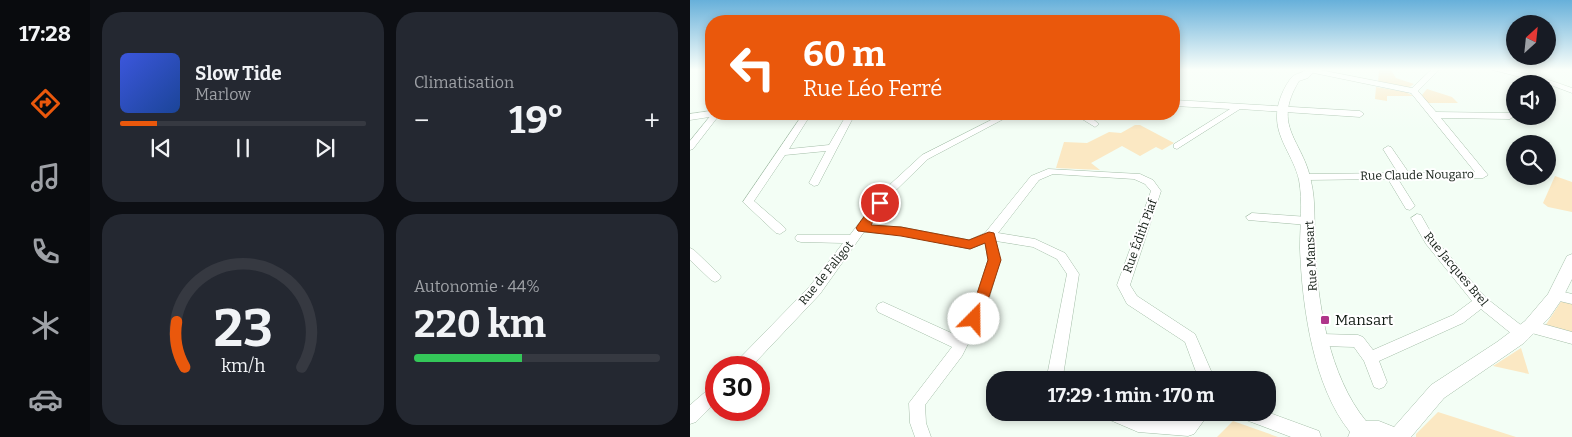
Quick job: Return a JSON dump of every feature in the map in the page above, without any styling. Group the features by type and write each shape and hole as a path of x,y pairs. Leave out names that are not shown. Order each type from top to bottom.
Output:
{"street":[{"name":"Rue Mansart","path":"1290,90 1282,115 1287,137 1305,177 1308,202 1309,264 1314,309 1330,374 1345,410 1360,434"},
{"name":"Rue Claude Nougaro","path":"1305,177 1483,174 1414,91"},
{"path":"1180,103 1360,114"},
{"path":"1177,146 1237,108"},
{"path":"690,118 705,115"},
{"path":"1434,115 1506,116"},
{"path":"690,147 711,120"},
{"path":"780,230 748,202 803,120"},
{"path":"814,183 848,120"},
{"name":"Rue de Faligot","path":"752,356 815,290 888,192 925,157 997,120"},
{"path":"1089,120 1095,124"},
{"path":"782,152 832,148"},
{"path":"1388,149 1405,175"},
{"name":"Rue Édith Piaf","path":"989,236 1035,178 1052,171 1136,176 1149,182 1156,191 1123,285 1132,300 1190,338 1203,371"},
{"path":"1391,176 1410,206"},
{"path":"1252,217 1308,221"},
{"name":"Rue Jacques Brel","path":"1416,218 1430,241 1481,302 1528,331"},
{"path":"862,228 901,232 970,245 989,236 1035,244 1061,256 1073,274 1056,371"},
{"path":"923,437 918,423 917,403 961,344 980,306 994,260 989,236"},
{"path":"801,238 854,239"},
{"path":"690,253 715,277"},
{"path":"1398,437 1412,418 1443,386 1528,331 1564,297 1572,260"},
{"path":"1370,358 1458,319 1481,302"},
{"path":"883,308 961,344"},
{"path":"1528,331 1572,338"},
{"path":"1322,340 1358,341 1370,358 1379,382"},
{"path":"690,416 705,402"},
{"path":"1131,421 1138,424 1188,428 1194,421"},
{"path":"1269,421 1313,437"},
{"path":"1360,434 1374,430 1392,437"}],"shaded area":[{"path":"1376,90 1396,90 1406,92 1413,96 1387,96 1387,101 1375,99"},
{"path":"1426,90 1431,90 1452,97 1458,103 1427,103 1422,95"},
{"path":"1135,125 1140,125 1174,143 1162,150 1156,147 1140,156 1122,146 1091,163 1100,170 1056,168 1064,142 1087,143 1109,132 1121,133"},
{"path":"1556,176 1572,182 1572,212 1548,207 1543,203 1551,185 1556,185"},
{"path":"1562,300 1572,303 1572,335 1545,326"},
{"path":"1521,348 1529,374 1493,366"},
{"path":"1438,412 1516,437 1416,437 1416,434"},
{"path":"1233,421 1278,437 1217,437"}],"place":[{"name":"Mansart","path":"1325,320"}],"route":[{"path":"880,203 862,228 901,232 970,245 989,236 994,260 980,306 974,319"}]}
